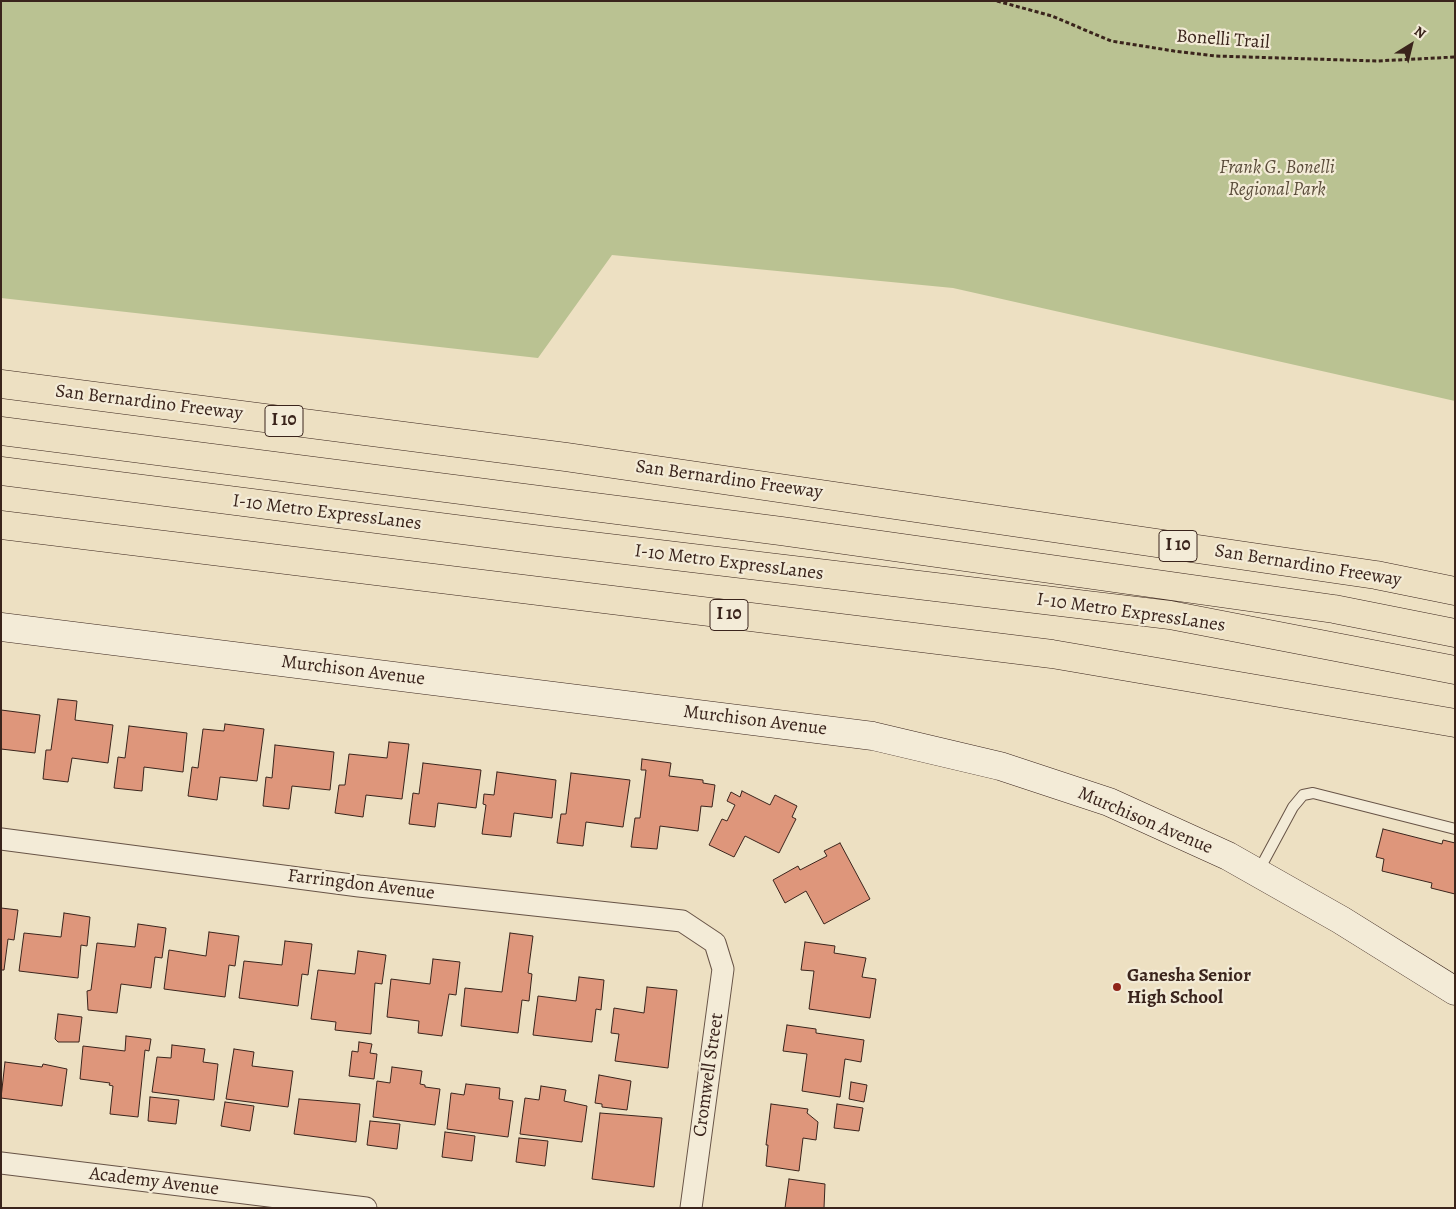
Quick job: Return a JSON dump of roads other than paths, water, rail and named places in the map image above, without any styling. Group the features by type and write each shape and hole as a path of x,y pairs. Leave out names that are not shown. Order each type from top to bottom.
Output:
{"highway":[{"name":"San Bernardino Freeway","path":"1,384 586,460 1376,575 1455,591"},
{"name":"I-10 Metro ExpressLanes","path":"1,431 781,531 1334,609 1455,632"},
{"name":"I-10 Metro ExpressLanes","path":"1,471 540,540 1170,615 1455,670"},
{"name":"I 10","path":"1,525 1052,654 1455,723"}],"street":[{"name":"Murchison Avenue","path":"1,627 873,736 1000,766 1109,802 1228,856 1452,984"},
{"name":"Farringdon Avenue","path":"1,839 359,886 682,921 715,943"},
{"name":"Cromwell Street","path":"691,1208 722,969 715,943"},
{"name":"Academy Avenue","path":"1,1163 366,1208"}],"lane":[{"path":"1257,872 1293,807 1304,795 1313,793 1455,829"}],"place":[{"name":"Ganesha Senior High School","path":"1117,987"}],"park label":[{"name":"Frank G. Bonelli Regional Park","path":"1277,179"}]}
